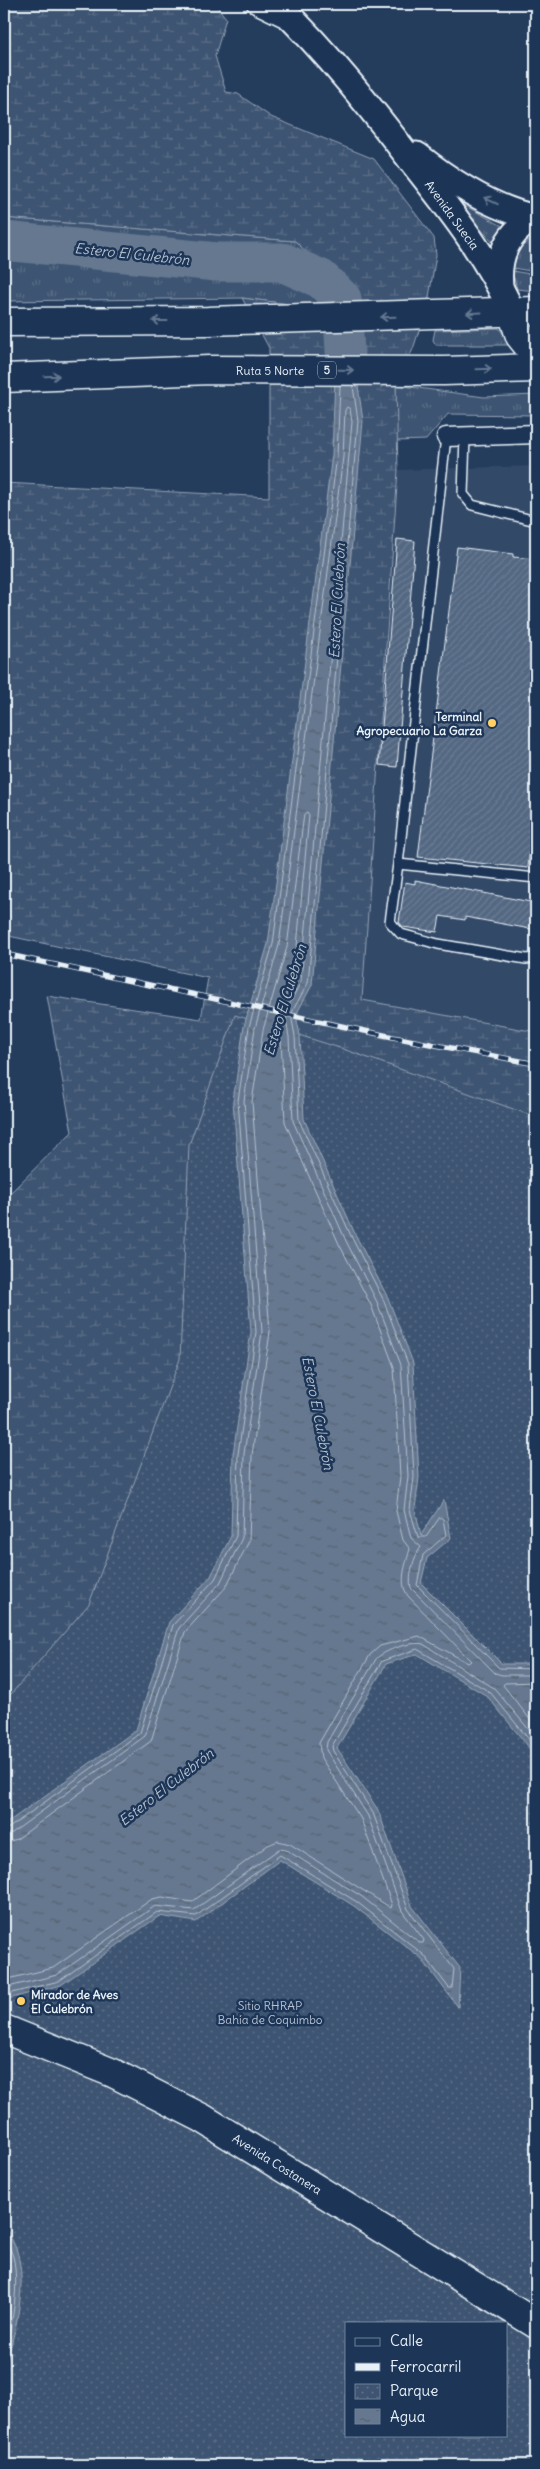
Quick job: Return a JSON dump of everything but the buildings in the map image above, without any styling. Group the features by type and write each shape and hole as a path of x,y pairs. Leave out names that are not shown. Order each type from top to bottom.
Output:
{"main road":[{"name":"Avenida Suecia","path":"277,4 297,24 384,125 469,234 500,286 524,311"},
{"name":"Avenida Suecia","path":"384,125 405,145 453,181 496,203 534,218"},
{"path":"500,286 500,260 506,244 522,224 534,218"},
{"path":"4,322 208,321 524,311 520,336 536,356"},
{"path":"4,317 66,321"},
{"name":"Ruta 5 Norte","path":"4,378 210,370 444,371 536,368"},
{"name":"Avenida Costanera","path":"4,2030 113,2073 202,2118 536,2324"}],"street":[{"path":"256,4 297,24"},
{"path":"446,437 536,434"}],"lane":[{"path":"446,437 390,922 401,934 447,946 526,959 536,958"},
{"path":"465,437 463,494 472,505 536,522"},
{"path":"398,864 536,878"}],"shaded area":[{"path":"536,466 536,1032 362,1001 398,470"}],"green space":[{"path":"4,4 215,4 226,18 215,56 226,92 238,94 271,117 374,159 434,238 436,255 428,303 413,349 396,385 398,470 362,1000 536,1032 536,1664 251,1332 4,1825 4,1199 72,1132 47,996 201,1019 208,978 4,935 4,483 269,497 269,348 242,298 328,309 334,279 295,241 4,218"},
{"path":"460,203 508,229 495,245 459,205"},
{"path":"4,218 295,241 334,279 328,309 242,298 4,301"},
{"path":"536,235 536,272 513,268 519,249"},
{"path":"512,271 536,275 536,291 517,289"},
{"path":"499,328 511,345 436,345 433,340 435,330"},
{"path":"396,385 484,397 536,395 536,415 448,414 426,440 396,441"},
{"name":"Sitio RHRAP Bahía de Coquimbo","path":"235,1015 340,1048 536,1117 536,2465 4,2465 4,1702 89,1604 180,1359 189,1145"}],"water":[{"path":"342,299 353,351 363,421 312,985 298,1011 297,1021 300,1035 304,1119 356,1236 388,1298 413,1363 419,1477 415,1509 421,1535 444,1500 451,1538 427,1558 421,1583 502,1664 536,1664 536,1756 487,1696 417,1654 386,1664 337,1748 378,1810 412,1906 460,1968 458,2007 421,1958 354,1906 280,1860 196,1922 159,1916 61,1985 4,2000 4,1825 136,1730 169,1622 211,1576 231,1536 233,1454 251,1332 233,1101 244,1026 268,944 332,455 336,350"},
{"path":"4,2224 18,2255 21,2286 18,2315 4,2369"}],"waterway":[{"name":"Estero El Culebrón","path":"4,241 217,262 282,262 321,279 342,299 345,352"}],"railway":[{"path":"4,954 393,1037 536,1064"}],"place":[{"name":"Terminal Agropecuario La Garza","path":"492,723"},
{"name":"Mirador de Aves El Culebrón","path":"21,2001"}]}
